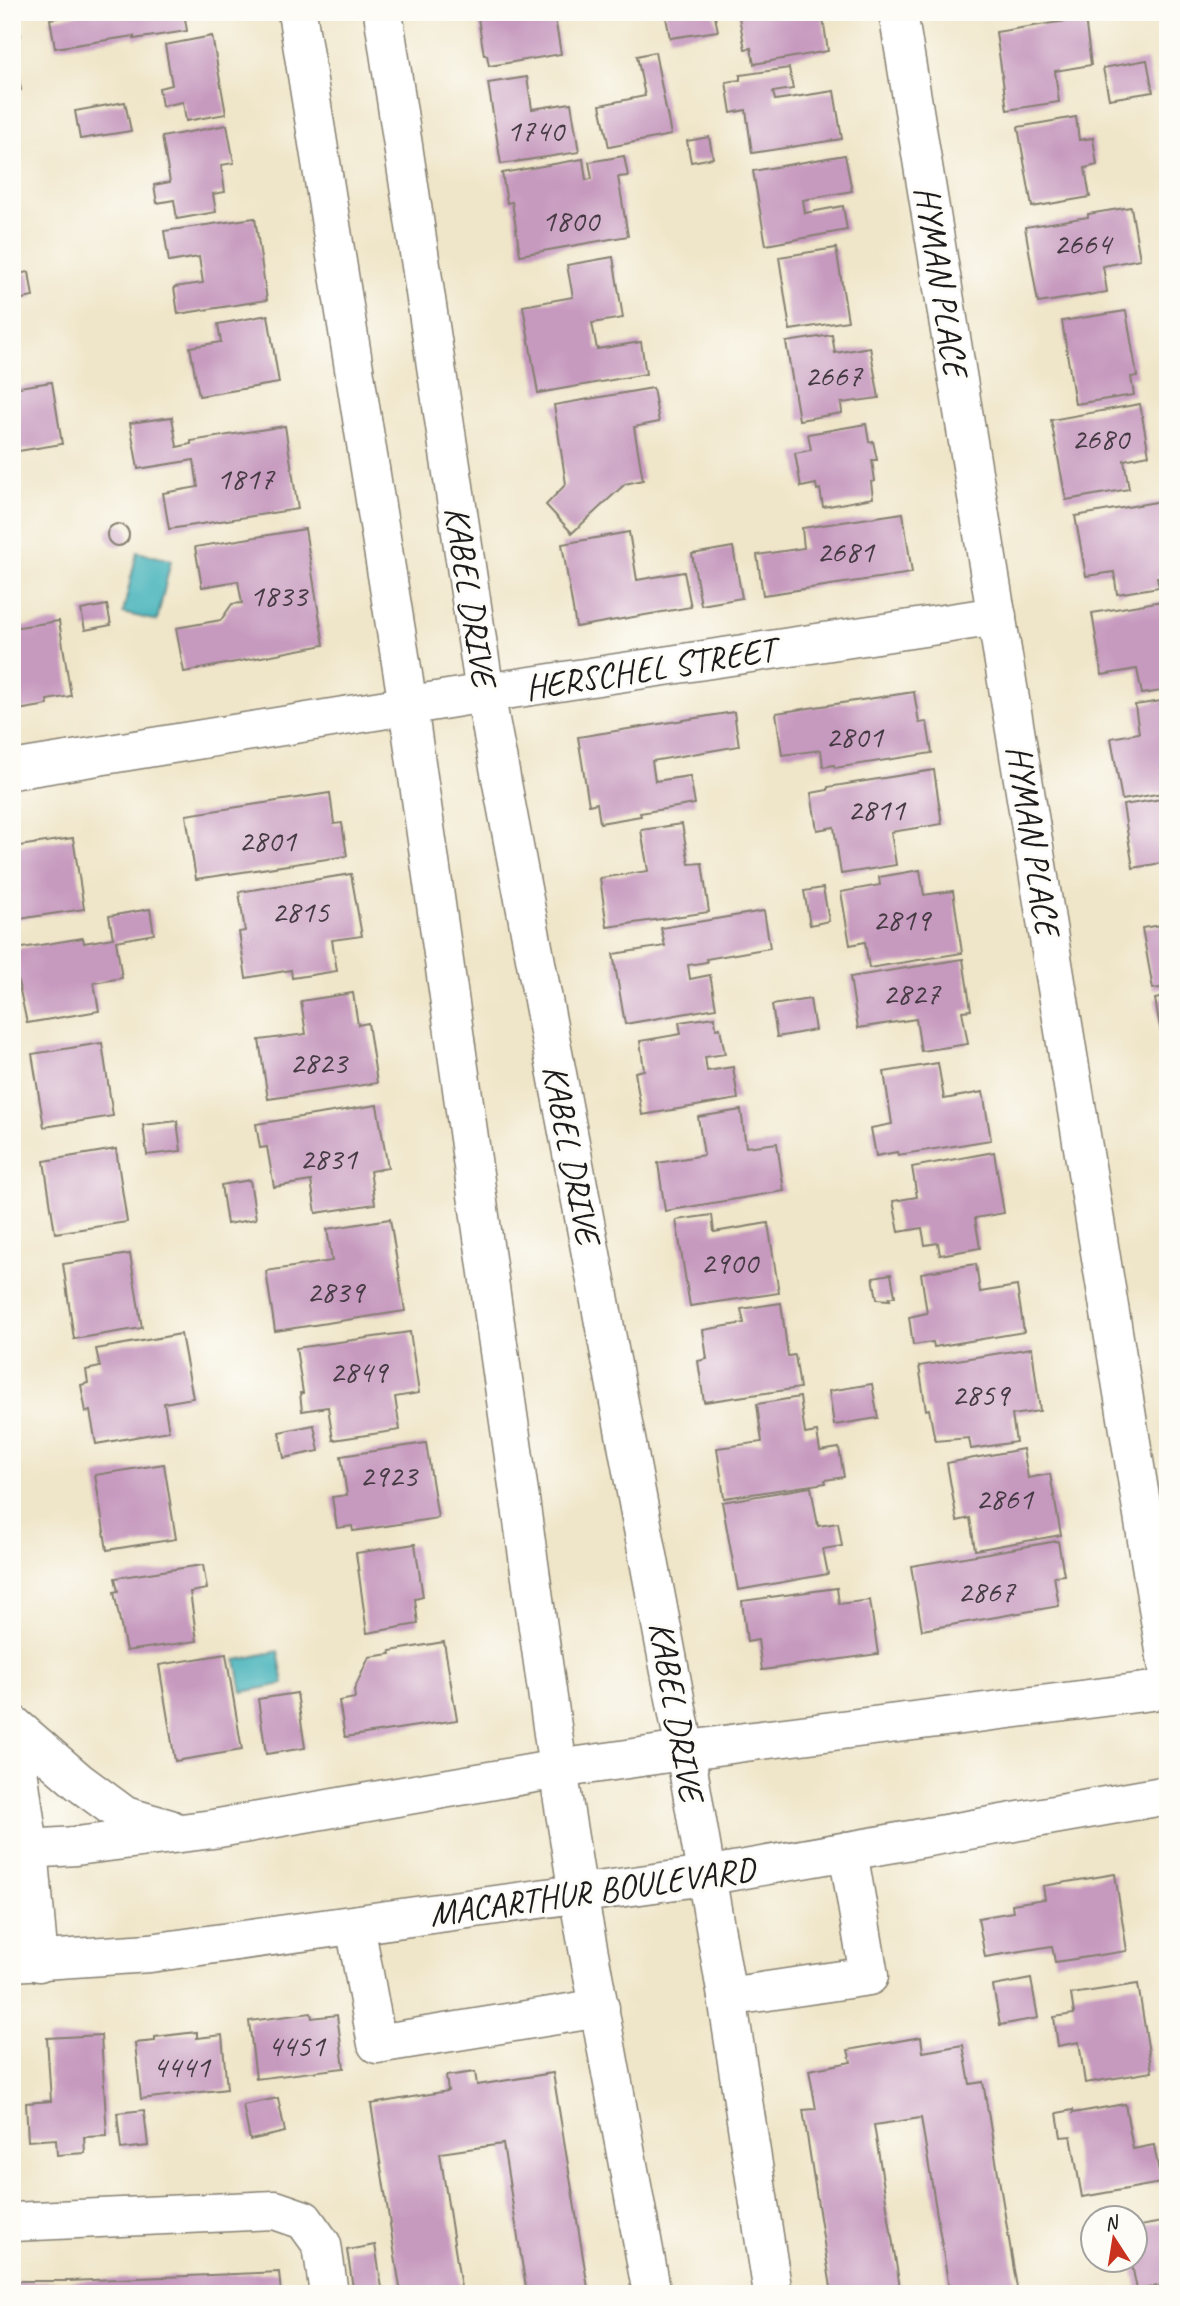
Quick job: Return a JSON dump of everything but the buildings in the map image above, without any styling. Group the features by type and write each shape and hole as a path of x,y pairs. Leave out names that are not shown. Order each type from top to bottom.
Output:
{"street":[{"path":"297,12 408,706 558,1769 578,1894 652,2294"},
{"name":"KABEL DRIVE","path":"383,12 485,693 685,1751 727,1997 773,2294"},
{"name":"HYMAN PLACE","path":"898,12 1168,1668"},
{"name":"HERSCHEL STREET","path":"12,770 485,693 997,616"},
{"path":"21,1849 76,1846 182,1833 558,1769 1168,1689"},
{"path":"12,1725 79,1782 125,1816 182,1833"},
{"path":"12,1725 26,1962"},
{"name":"MACARTHUR BOULEVARD","path":"26,1962 150,1953 705,1876 1168,1795"},
{"path":"727,1997 869,1976 848,1851"},
{"path":"355,1925 377,2044 600,2008"},
{"path":"12,2222 275,2210 304,2220 322,2245 329,2294"}],"water":[{"path":"137,552 171,560 157,621 123,613"},
{"path":"278,1651 284,1684 242,1692 236,1660"}]}
